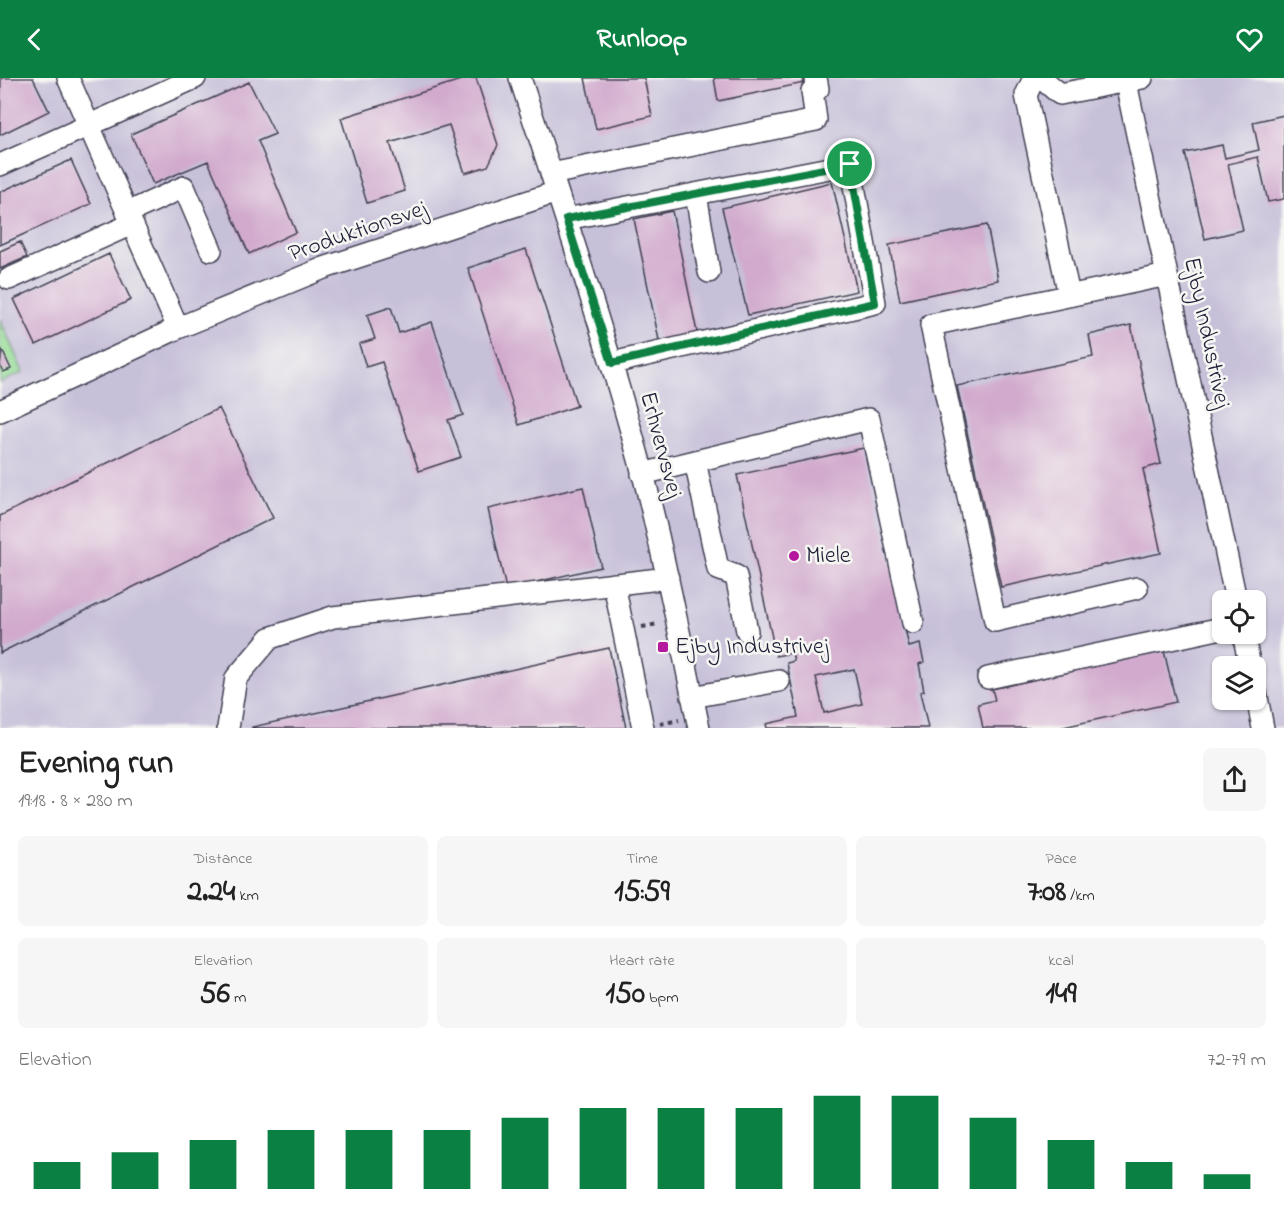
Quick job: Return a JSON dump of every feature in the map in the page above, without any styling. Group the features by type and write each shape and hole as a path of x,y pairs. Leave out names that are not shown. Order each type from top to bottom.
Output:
{"street":[{"path":"68,78 178,328"},
{"path":"0,165 195,78"},
{"name":"Erhvervsvej","path":"520,78 612,363 678,619 696,714"},
{"name":"Produktionsvej","path":"0,411 178,328 324,268 554,183 816,120 812,91 818,88 816,78"},
{"path":"1034,78 1026,95 1069,296"},
{"path":"1041,78 1060,94 1131,79"},
{"name":"Ejby Industrivej","path":"1131,79 1167,275 1234,590"},
{"path":"566,219 850,164 875,303 612,363"},
{"path":"9,279 130,218 184,187 211,250"},
{"path":"696,194 709,272"},
{"path":"1137,588 995,621 931,325 1167,275"},
{"path":"642,474 869,419 913,623"},
{"path":"695,461 718,569 736,576 747,631"},
{"path":"228,728 236,678 270,638 333,618 668,578"},
{"path":"614,584 623,631 649,727"},
{"path":"988,678 1212,630"},
{"path":"696,714 779,681"},
{"path":"1260,710 1263,728"}],"path":[{"path":"623,631 678,619"},
{"path":"649,727 696,714"}],"shaded area":[{"path":"0,78 1284,78 1284,728 0,728 0,383 23,372 0,319"}],"green space":[{"path":"0,319 23,372 0,383"}],"building":[{"path":"1,78 33,78 49,111 0,135"},
{"path":"467,78 476,78 498,145 488,166 465,173 449,125 390,143 405,191 367,203 341,118"},
{"path":"585,78 644,78 652,116 596,129"},
{"path":"714,78 803,78 804,83 718,101"},
{"path":"249,82 275,134 258,141 296,232 249,254 208,161 153,184 131,134"},
{"path":"1284,115 1284,199 1268,202 1258,157 1228,164 1243,230 1205,239 1185,153 1222,145 1225,158 1259,150 1253,122"},
{"path":"71,160 91,204 0,245 0,192"},
{"path":"832,182 857,291 748,315 722,208"},
{"path":"672,211 698,337 660,345 634,219"},
{"path":"987,225 998,280 900,301 889,245"},
{"path":"20,242 27,257 0,269 0,251"},
{"path":"526,249 577,406 519,425 468,268"},
{"path":"109,254 131,300 36,345 14,299"},
{"path":"391,307 399,333 432,322 463,415 448,420 461,457 419,471 382,362 366,367 359,344 375,339 367,315"},
{"path":"1131,325 1161,464 1143,469 1161,553 1001,587 957,386 1093,357 1089,335"},
{"path":"2,350 11,369 3,372 0,365"},
{"path":"219,408 273,518 0,653 0,516"},
{"path":"864,448 909,647 920,644 924,662 919,664 924,691 920,692 928,728 767,728 766,724 798,717 787,663 794,661 792,653 776,656 737,475","holes":["854,669 862,704 824,713 816,677"]},
{"path":"583,487 601,567 506,589 488,509"},
{"path":"609,648 626,728 252,728 252,727"},
{"path":"1164,651 1176,702 1059,728 983,728 978,704 995,700 992,689"}],"place":[{"name":"Miele","path":"794,556"},
{"name":"Ejby Industrivej","path":"663,647"}],"route":[{"path":"850,164 875,303 612,363 566,219 850,164"}]}
